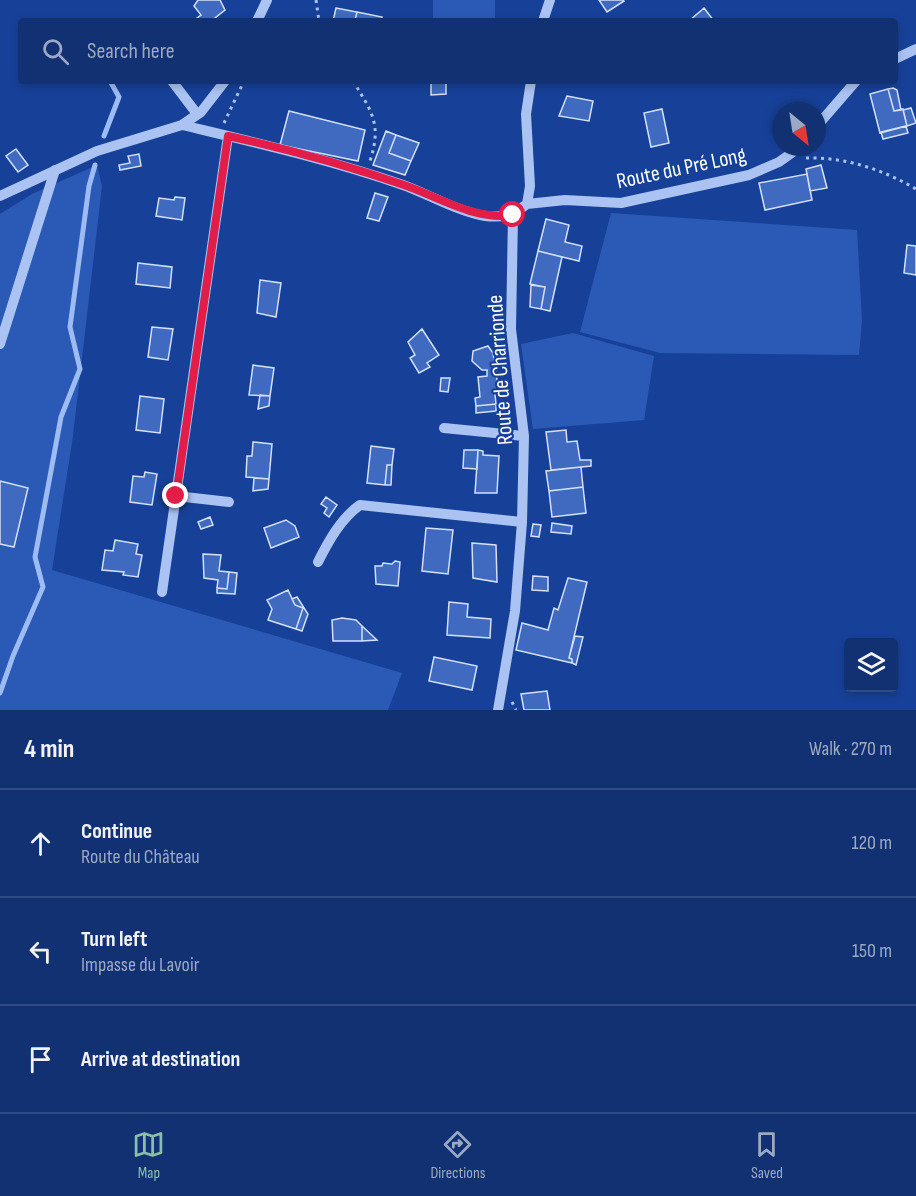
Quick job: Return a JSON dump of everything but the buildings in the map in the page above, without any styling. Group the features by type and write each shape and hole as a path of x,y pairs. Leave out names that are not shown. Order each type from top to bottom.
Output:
{"street":[{"path":"258,18 267,0"},
{"path":"544,18 550,0"},
{"path":"898,58 916,49"},
{"path":"174,84 197,114"},
{"path":"0,196 98,151 182,125 197,114 222,84"},
{"path":"182,125 280,147 366,174 483,216 513,215 526,204 530,186 526,114 531,84"},
{"path":"826,116 853,84"},
{"path":"162,592 223,135"},
{"name":"Route du Pré Long","path":"526,204 565,200 621,203 749,175 787,156"},
{"path":"0,344 55,170"},
{"name":"Route de Charrionde","path":"498,710 515,611 522,522 524,436 512,329 513,215"},
{"path":"444,428 524,436"},
{"path":"176,496 229,502"},
{"path":"318,561 351,511 360,505 522,522"}],"path":[{"path":"316,0 319,18"},
{"path":"223,135 243,84"},
{"path":"356,84 371,110 377,138 366,174"},
{"path":"783,159 825,158 871,167 916,189"}],"shaded area":[{"path":"433,0 495,0 495,18 433,18"},
{"path":"97,165 102,186 73,436 52,570 402,673 388,710 0,710 0,214 32,194"},
{"path":"611,213 857,230 862,320 859,355 660,353 580,332"},
{"path":"573,333 654,356 644,420 533,429 521,344"}],"waterway":[{"path":"104,136 119,97 112,84"},
{"path":"0,693 13,656 43,587 35,557 61,417 80,369 70,327 89,186 95,165"}],"route":[{"path":"176,496 228,136 280,147 404,185 483,216 513,215"}]}
